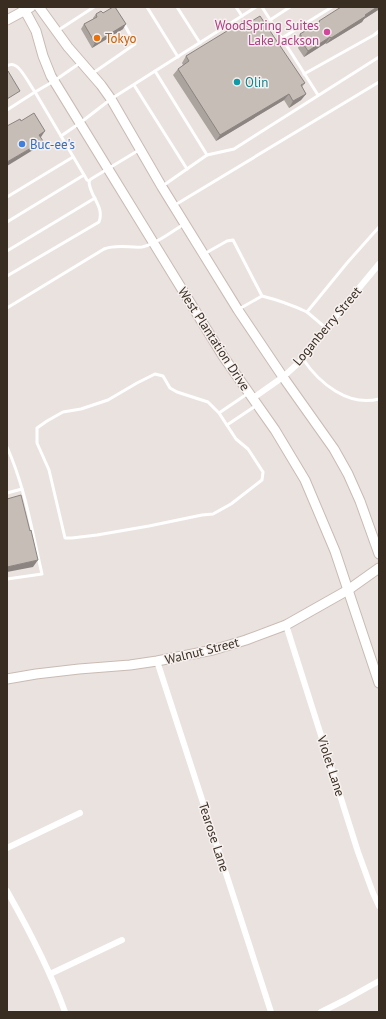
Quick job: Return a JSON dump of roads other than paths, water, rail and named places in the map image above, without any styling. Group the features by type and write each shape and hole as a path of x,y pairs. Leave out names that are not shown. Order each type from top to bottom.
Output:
{"main road":[{"path":"39,7 111,99 184,223 238,310 334,449 348,474 360,501 379,554"},
{"path":"7,20 26,8"},
{"name":"West Plantation Drive","path":"26,8 36,31 43,56 51,76 223,356 275,430 305,480 335,551 379,683"},
{"name":"Walnut Street","path":"7,679 36,674 157,662 213,650 246,640 286,625 348,590 379,568"}],"street":[{"name":"Loganberry Street","path":"253,399 283,377 303,359 326,328 379,264"},
{"name":"Violet Lane","path":"286,625 358,852 379,906"},
{"name":"Tearose Lane","path":"157,662 271,1012"},
{"path":"7,848 80,813"},
{"path":"7,891 27,926 50,974 65,1012"},
{"path":"50,974 122,940"},
{"path":"321,1012 379,981"}],"lane":[{"path":"57,31 94,7"},
{"path":"147,7 178,57"},
{"path":"177,7 200,43"},
{"path":"236,7 242,16"},
{"path":"61,136 111,99 256,7"},
{"path":"262,7 318,96"},
{"path":"270,20 290,7"},
{"path":"282,38 332,7"},
{"path":"91,75 135,44 121,19"},
{"path":"304,74 379,31"},
{"path":"162,186 207,155 234,149 379,57"},
{"path":"7,110 54,81 81,62"},
{"path":"7,66 14,64 19,68 35,92 73,157 89,181 89,186 101,213 99,222 7,276"},
{"path":"155,71 207,155"},
{"path":"174,206 379,82"},
{"path":"134,85 187,169"},
{"path":"89,181 140,149"},
{"path":"7,197 73,157"},
{"path":"7,222 84,175"},
{"path":"7,251 95,198"},
{"path":"7,308 104,249 113,246 145,246 154,243 184,223"},
{"path":"307,312 379,227"},
{"path":"204,255 227,241 233,240 262,296"},
{"path":"238,310 262,296 294,305 307,312 326,328"},
{"path":"303,359 324,383 338,393 355,399 371,401 379,399"},
{"path":"155,374 163,376 170,388 177,392 208,402 219,413 236,439 248,449 263,472 262,480 236,500 213,514 97,535 65,538 49,470 37,443 36,428 63,412 81,409 108,400 155,374"},
{"path":"219,413 253,399"},
{"path":"227,425 253,399"},
{"path":"7,580 42,574 22,489 15,464 8,449"},
{"path":"7,493 22,489"}],"place":[{"name":"WoodSpring Suites Lake Jackson","path":"327,32"},
{"name":"Tokyo","path":"97,38"},
{"name":"Olin","path":"237,82"},
{"name":"Buc-ee's","path":"22,144"}]}
